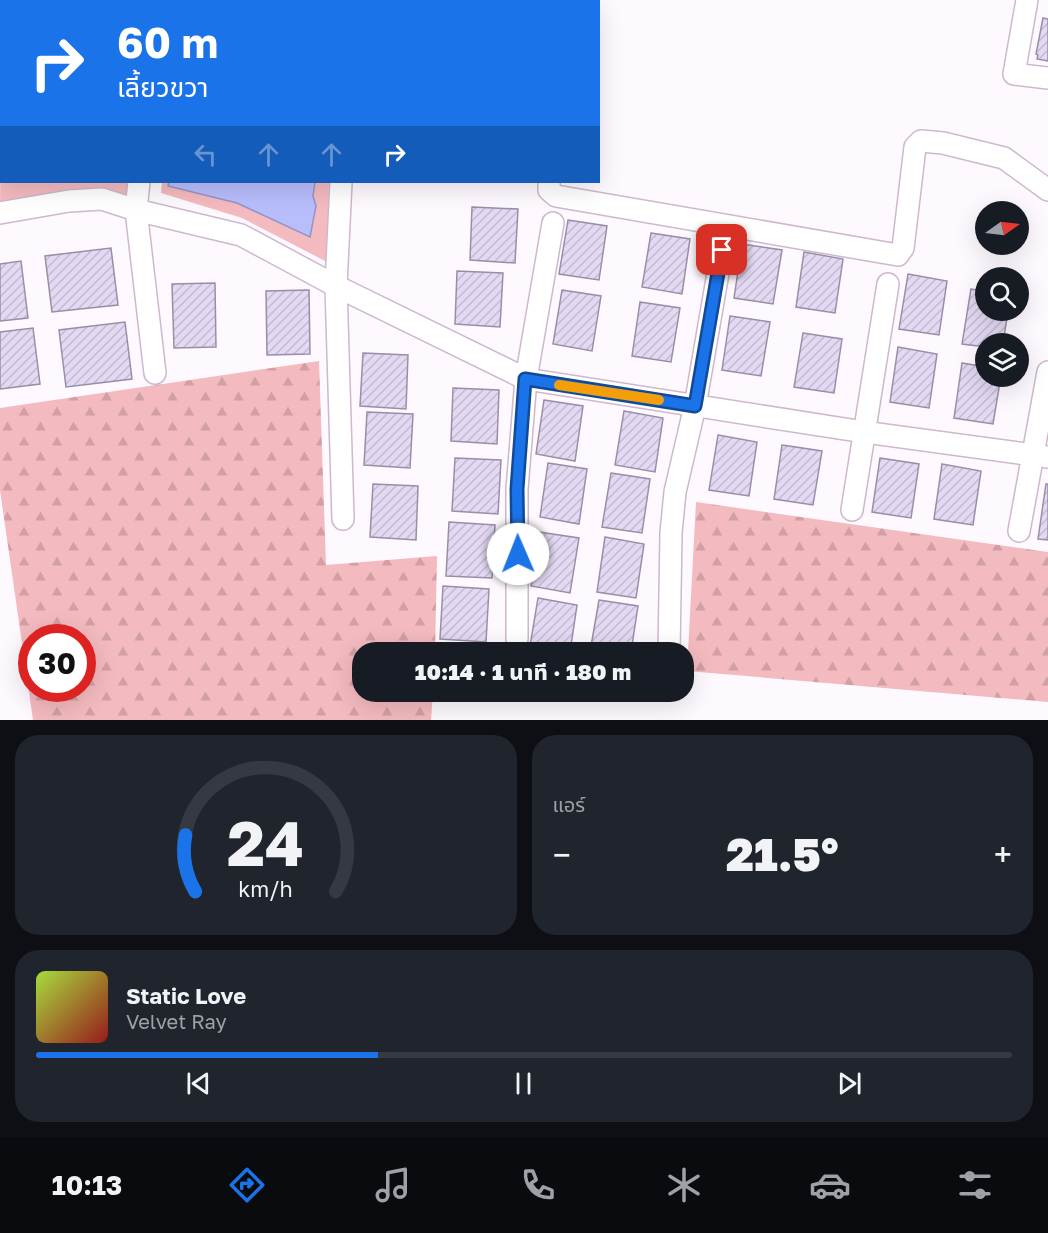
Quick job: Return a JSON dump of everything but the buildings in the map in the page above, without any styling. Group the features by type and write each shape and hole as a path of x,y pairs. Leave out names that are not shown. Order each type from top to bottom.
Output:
{"street":[{"path":"1027,0 1014,74 1048,78"},
{"path":"549,183 549,190 556,196 898,255 903,248 915,147 921,141 943,143 1004,158 1048,190"},
{"path":"139,183 136,210 155,373"},
{"path":"341,183 336,286 343,519"},
{"path":"0,213 69,201 102,199 136,210 241,235 336,286 525,379 864,432 1041,456"},
{"path":"517,639 517,489 525,379 554,223"},
{"path":"669,642 671,544 675,492 695,406 722,250"},
{"path":"852,510 888,284"},
{"path":"1019,531 1041,456 1048,372"}],"green space":[{"path":"0,183 134,183 132,197 0,208"},
{"path":"162,183 329,183 327,262 242,218 161,193"},
{"path":"319,361 326,565 437,556 435,642 352,642 352,702 432,702 431,720 33,720 30,702 96,702 96,624 19,624 0,490 0,408"},
{"path":"696,502 1048,552 1048,702 694,672 694,642 689,642"}],"water":[{"path":"169,183 315,183 313,196 316,206 310,237 237,203 168,186"}],"slow traffic":[{"path":"559,385 659,400"}],"route":[{"path":"518,554 517,489 525,379 695,406 722,250"}]}
